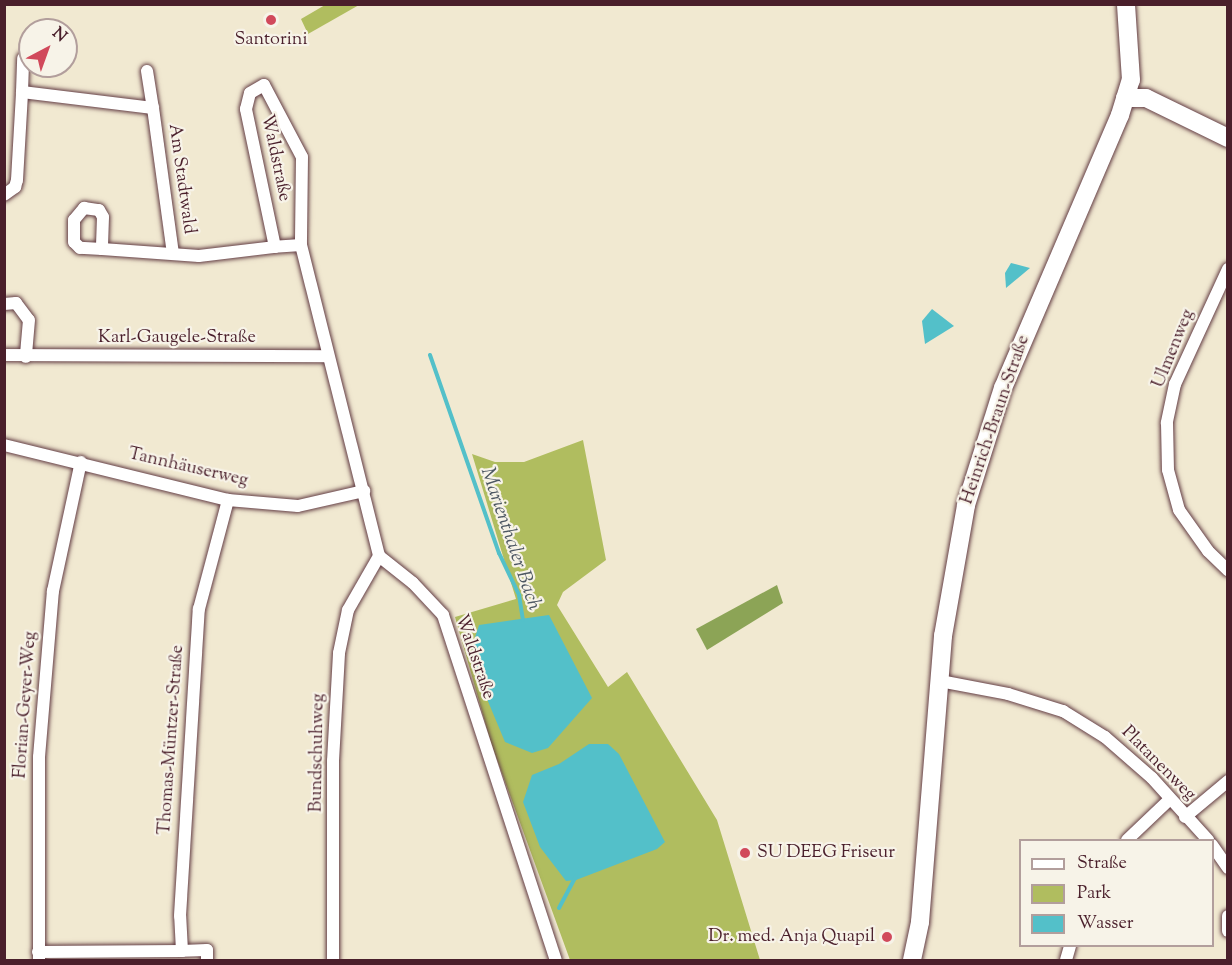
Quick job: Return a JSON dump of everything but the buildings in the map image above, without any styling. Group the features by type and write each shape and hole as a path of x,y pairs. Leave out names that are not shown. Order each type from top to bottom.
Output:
{"street":[{"name":"Heinrich-Braun-Straße","path":"912,960 920,922 946,614 974,473 1007,378 1125,98 1131,69 1126,4"},
{"name":"Am Stadtwald","path":"147,71 172,254"},
{"path":"4,195 15,187 17,180 22,78"},
{"name":"Waldstraße","path":"275,247 246,109 250,93 264,85 302,157 301,245 379,556 413,583 443,615 556,960"},
{"name":"Am Stadtwald","path":"22,92 153,108"},
{"path":"1125,98 1146,98 1227,138"},
{"path":"275,247 301,245"},
{"name":"Am Stadtwald","path":"102,249 224,255 275,247"},
{"name":"Ulmenweg","path":"1227,269 1174,384 1167,423 1168,470 1179,510 1208,551 1227,570"},
{"path":"4,304 16,303 29,320 26,357"},
{"name":"Karl-Gaugele-Straße","path":"4,356 328,356"},
{"name":"Tannhäuserweg","path":"4,445 81,462 228,500 298,506 364,491"},
{"name":"Florian-Geyer-Weg","path":"81,462 53,591 39,757 39,956 182,951"},
{"name":"Thomas-Müntzer-Straße","path":"182,951 180,916 199,609 228,500"},
{"name":"Bundschuhweg","path":"333,960 333,761 339,652 348,610 379,556"},
{"name":"Platanenweg","path":"940,681 1008,694 1063,711 1105,737 1152,778 1169,800 1207,839"},
{"path":"1185,817 1227,781"},
{"path":"1128,839 1169,800"},
{"path":"1214,848 1227,868"},
{"path":"1227,916 1227,931"},
{"path":"182,951 207,950 207,960"}],"green space":[{"path":"325,5 359,5 308,34 301,19"},
{"path":"583,440 606,560 563,592 557,605 608,687 627,672 717,820 760,960 570,960 491,743 455,617 516,599 472,454 495,462 524,462"},
{"path":"777,585 783,603 707,650 696,629"}],"water":[{"path":"1011,263 1030,268 1006,288 1005,273"},
{"path":"932,309 954,326 925,344 922,321"},
{"path":"549,615 592,698 548,748 532,753 505,742 482,687 472,647 479,625"},
{"path":"589,744 608,744 619,754 665,842 657,849 576,880 566,881 540,847 523,802 532,775 559,764"}],"waterway":[{"name":"Marienthaler Bach","path":"430,355 499,553 519,595 523,620"},
{"name":"Marienthaler Bach","path":"559,908 576,876"}],"place":[{"name":"Santorini","path":"271,20"},
{"name":"SU DEEG Friseur","path":"745,853"},
{"name":"Dr. med. Anja Quapil","path":"887,937"}]}
